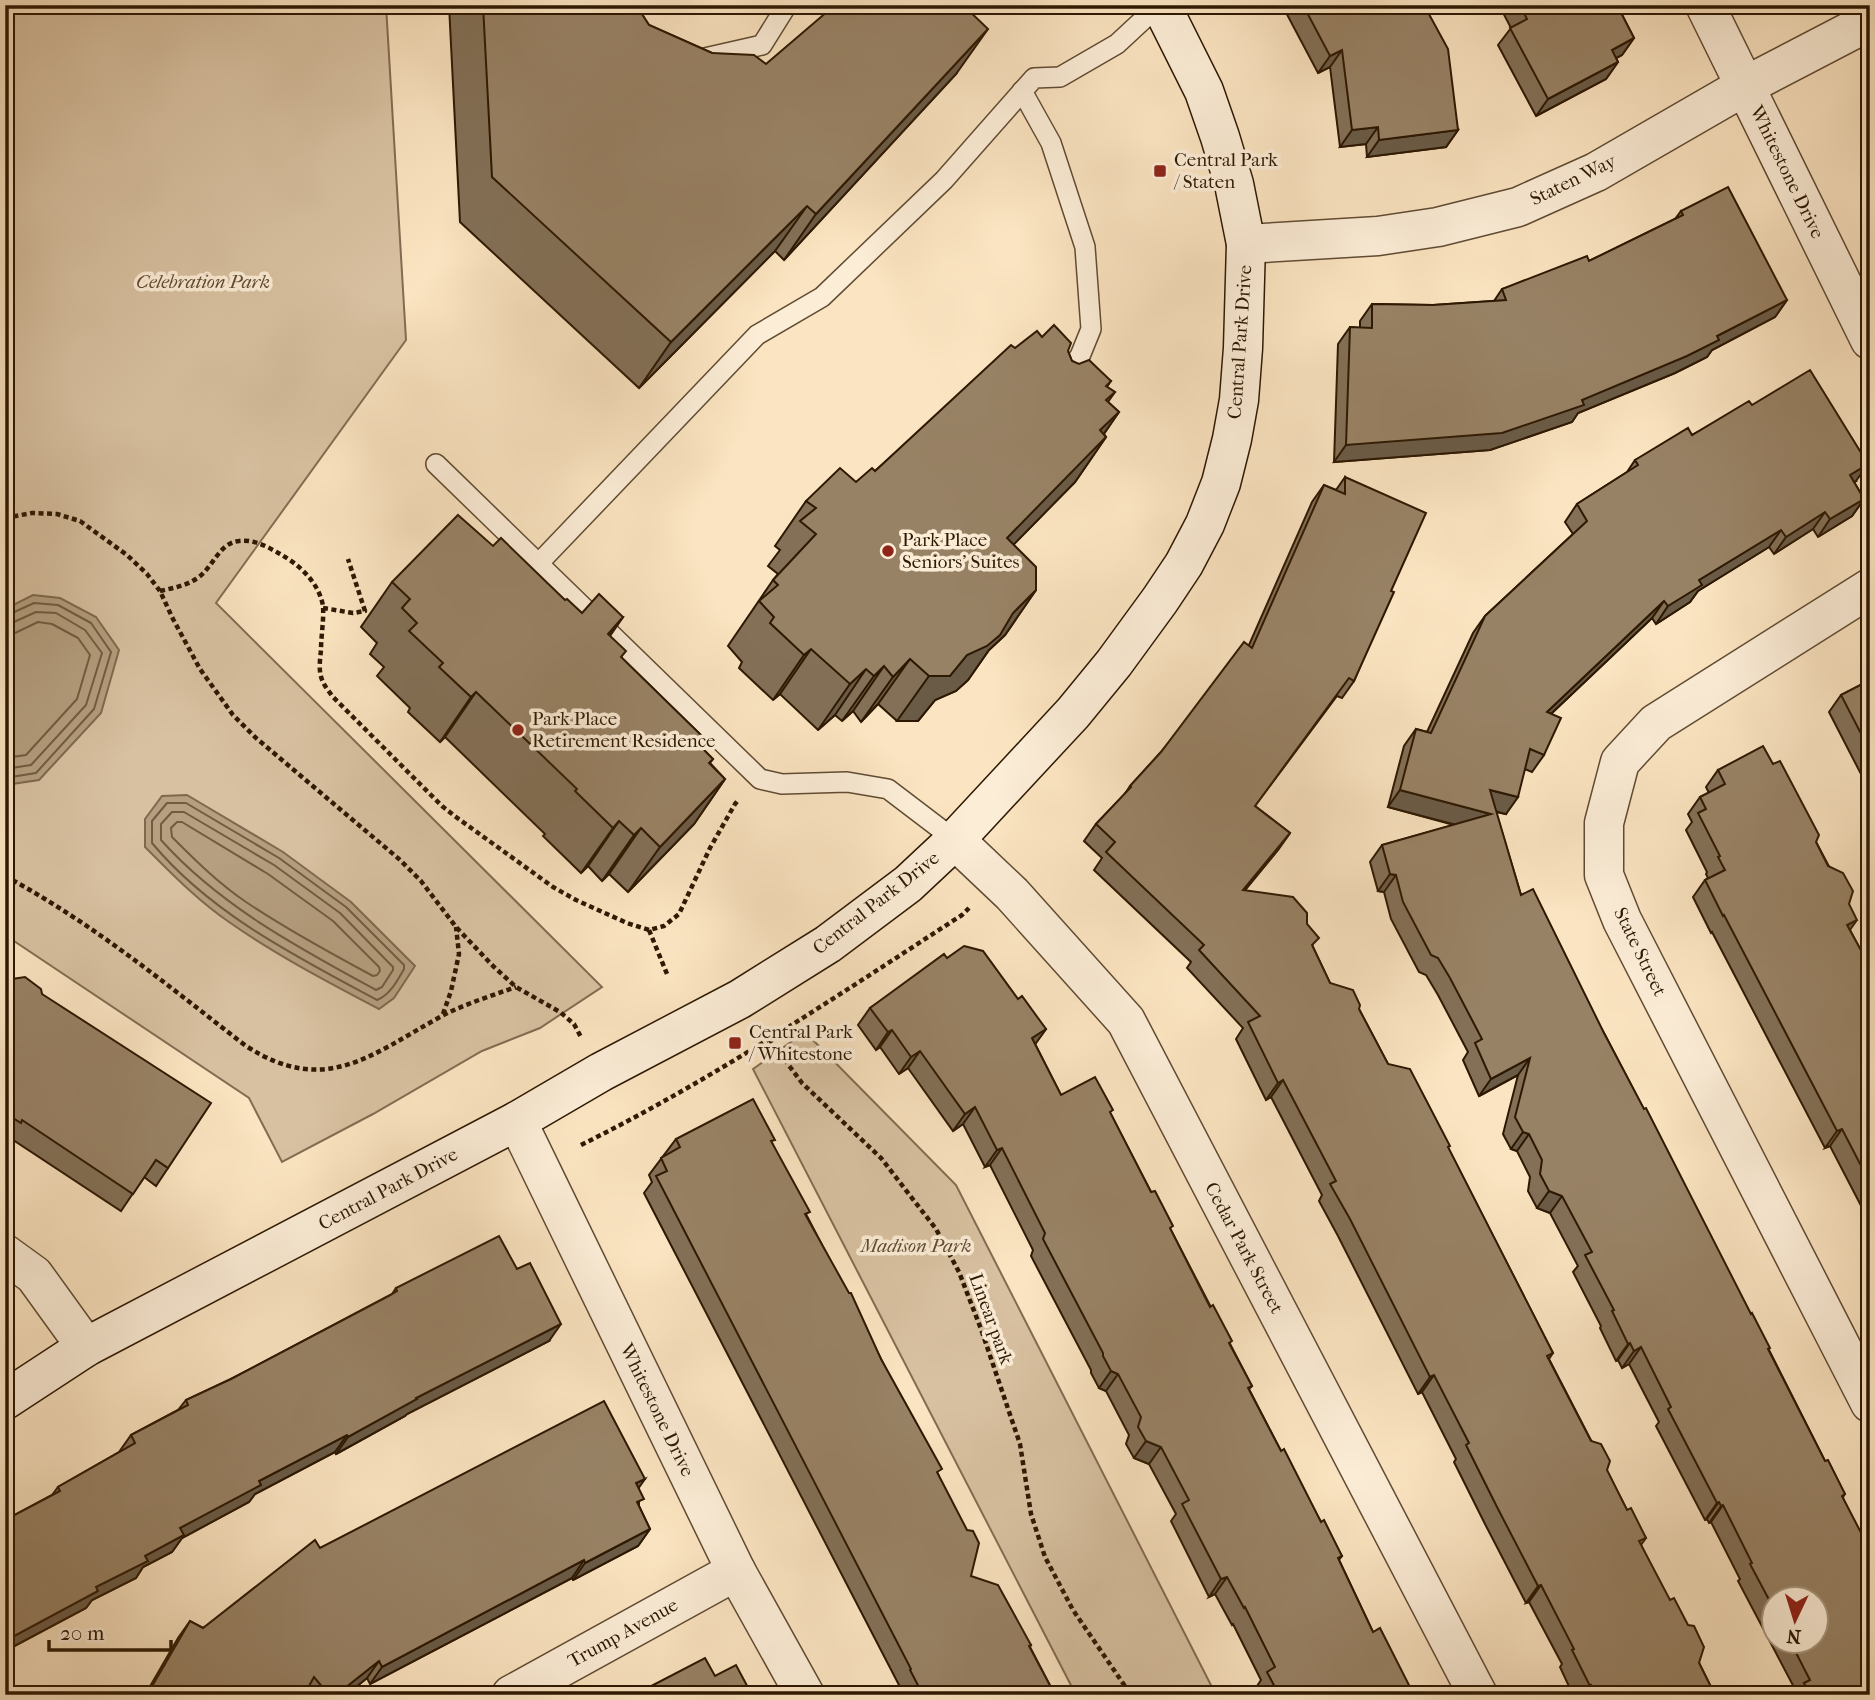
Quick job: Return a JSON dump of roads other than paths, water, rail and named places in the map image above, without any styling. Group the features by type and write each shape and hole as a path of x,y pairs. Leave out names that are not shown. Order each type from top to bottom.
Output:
{"street":[{"name":"Central Park Drive","path":"5,1400 86,1347 517,1121 601,1072 740,999 828,944 908,884 955,840 1064,723 1114,663 1184,564 1205,524 1221,483 1239,400 1246,244 1234,184 1204,91 1160,5"},
{"name":"Whitestone Drive","path":"1705,5 1870,340"},
{"name":"Staten Way","path":"1246,244 1378,236 1438,228 1518,206 1596,172 1745,86 1870,21"},
{"name":"State Street","path":"1870,588 1656,723 1620,762 1604,822 1604,875 1622,920 1870,1403"},
{"name":"Cedar Park Street","path":"955,840 1012,894 1126,1021 1478,1695"},
{"name":"Whitestone Drive","path":"517,1121 736,1571 805,1695"},
{"path":"5,1254 34,1275 86,1347"},
{"name":"Trump Avenue","path":"511,1695 736,1571"}],"lane":[{"path":"680,54 691,61 762,45 787,5"},
{"path":"538,564 757,335 822,298 944,180 1034,78 1060,77 1116,44 1160,5"},
{"path":"1022,91 1051,143 1085,247 1091,329 1080,355 1048,397"},
{"path":"436,464 760,779 782,784 847,782 888,789 955,840"}],"water":[{"path":"33,595 60,598 96,617 119,650 101,713 39,780 5,785 5,609"},
{"path":"187,795 283,852 351,902 415,966 394,998 379,1009 302,968 218,914 165,867 145,847 145,819 162,796"}],"place":[{"name":"Central Park / Staten","path":"1160,171"},
{"name":"Park Place Seniors' Suites","path":"888,551"},
{"name":"Park Place Retirement Residence","path":"518,730"},
{"name":"Central Park / Whitestone","path":"735,1043"}],"park label":[{"name":"Celebration Park","path":"203,282"},
{"name":"Madison Park","path":"916,1246"}]}
